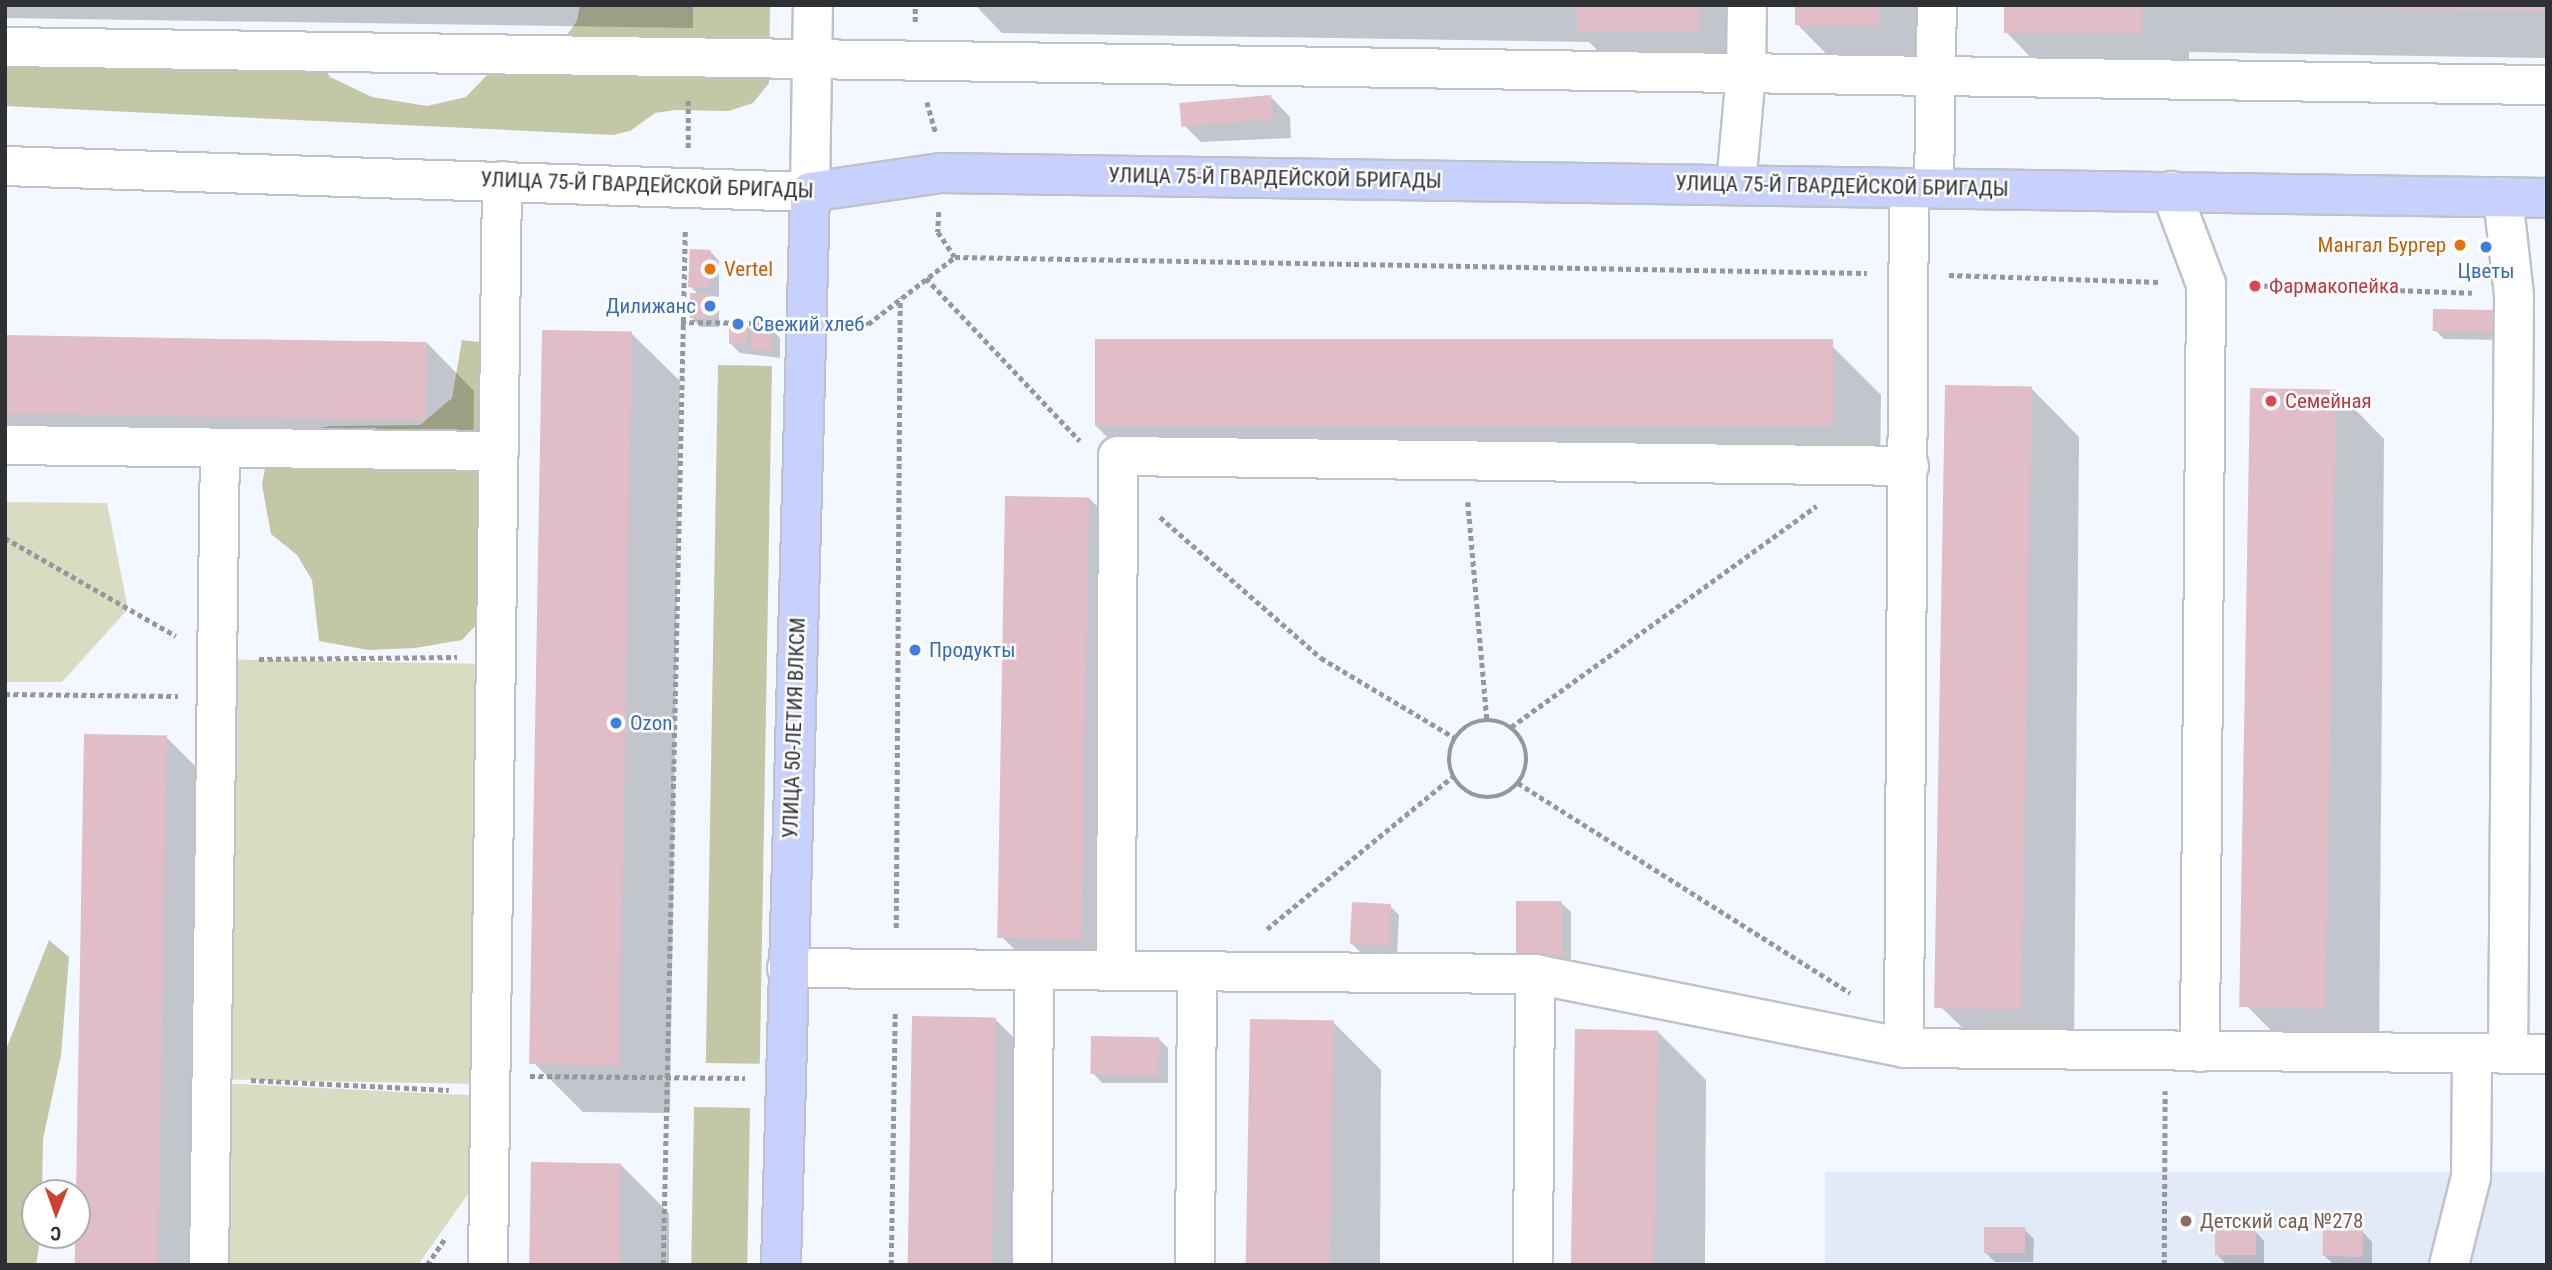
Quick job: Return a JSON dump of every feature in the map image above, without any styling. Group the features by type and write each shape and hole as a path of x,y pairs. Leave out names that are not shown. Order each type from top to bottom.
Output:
{"main road":[{"name":"УЛИЦА 75-Й ГВАРДЕЙСКОЙ БРИГАДЫ","path":"810,192 941,173 2547,198"},
{"name":"УЛИЦА 50-ЛЕТИЯ ВЛКСМ","path":"781,1265 810,192"}],"street":[{"path":"810,192 813,5"},
{"path":"1736,185 1746,73 1747,5"},
{"path":"1904,1038 1891,466 1910,274 1936,75 1937,5"},
{"path":"5,47 2547,85"},
{"name":"УЛИЦА 75-Й ГВАРДЕЙСКОЙ БРИГАДЫ","path":"5,166 810,192"},
{"path":"488,1265 502,181"},
{"path":"2171,191 2206,284 2183,1051"},
{"path":"2449,1265 2471,1177 2490,1054 2514,295 2503,197"},
{"path":"5,445 499,451"},
{"path":"209,1265 220,448"},
{"path":"1116,971 1118,456 1891,466"},
{"path":"787,968 1535,974 1904,1038 2183,1051 2547,1054"},
{"path":"1032,1265 1034,970"},
{"path":"1195,1265 1206,971"},
{"path":"1532,1265 1535,974"}],"path":[{"path":"915,60 941,152 941,173"},
{"path":"663,1265 681,322 687,187"},
{"path":"880,313 955,257 1910,274 2514,295"},
{"path":"926,278 1118,482 1321,658 1455,738"},
{"path":"891,1265 900,298"},
{"path":"681,322 806,323"},
{"path":"1464,462 1487,721"},
{"path":"1511,727 1891,466"},
{"path":"5,538 217,660 496,656"},
{"path":"5,694 217,697"},
{"path":"1487,721 1511,727 1519,736 1527,759 1518,783 1497,797 1484,798 1460,787 1453,776 1450,750 1455,738 1475,722 1487,721"},
{"path":"1206,971 1453,776"},
{"path":"1518,783 1904,1038"},
{"path":"2164,1265 2183,1051"},
{"path":"212,1078 491,1084 667,1078 785,1079"}],"shaded area":[{"name":"Детский сад №278","path":"1825,1172 2547,1172 2547,1265 1825,1265"}],"green space":[{"path":"580,5 770,5 769,83 753,103 729,111 675,110 655,113 630,131 613,135 5,106 5,26 301,34 330,77 372,97 427,106 466,97 488,74 543,68 577,21"},
{"path":"462,340 479,342 484,373 480,621 462,640 415,648 368,650 319,641 312,580 297,555 271,534 262,485 270,439 330,426 420,425 452,398"},
{"path":"718,365 772,366 760,1064 706,1063"},
{"path":"5,502 107,503 128,609 62,682 5,682"},
{"path":"224,659 492,664 485,1084 217,1079"},
{"path":"49,940 69,957 61,1055 43,1139 42,1179 21,1179 21,1249 39,1249 36,1265 5,1265 5,1052"},
{"path":"219,1083 487,1096 482,1174 418,1265 216,1265"},
{"path":"694,1107 750,1108 747,1265 691,1265"}],"building":[{"path":"1577,5 1700,5 1700,32 1577,32"},
{"path":"1795,5 1880,5 1880,25 1795,25"},
{"path":"2004,5 2141,5 2141,33 2004,33"},
{"path":"2339,5 2547,5 2547,11 2339,8"},
{"path":"1271,95 1273,119 1181,127 1179,103"},
{"path":"690,249 711,250 709,288 688,287"},
{"path":"690,293 711,293 711,318 690,318"},
{"path":"2433,309 2493,310 2493,332 2433,331"},
{"path":"729,324 747,324 747,344 729,344"},
{"path":"751,327 771,327 771,349 751,349"},
{"path":"542,330 632,332 619,1065 529,1064"},
{"path":"5,335 427,342 426,420 5,413"},
{"path":"1095,339 1833,339 1833,426 1095,426"},
{"path":"1945,385 2032,387 2021,1009 1934,1008"},
{"path":"2250,388 2336,390 2325,1008 2239,1007"},
{"path":"1005,496 1089,497 1081,939 997,938"},
{"path":"84,734 167,735 158,1265 75,1265 75,1249 91,1249 91,1179 76,1179"},
{"path":"1516,901 1562,901 1562,963 1516,963"},
{"path":"1352,902 1391,904 1389,946 1350,944"},
{"path":"912,1016 996,1017 992,1265 908,1265"},
{"path":"1250,1019 1334,1020 1330,1265 1246,1265"},
{"path":"1575,1029 1658,1030 1654,1265 1571,1265"},
{"path":"1091,1036 1159,1037 1158,1075 1090,1074"},
{"path":"531,1162 621,1164 619,1265 529,1265"},
{"path":"1984,1227 2025,1227 2025,1253 1984,1253"},
{"path":"2215,1229 2256,1229 2256,1255 2215,1255"},
{"path":"2323,1230 2363,1231 2363,1257 2323,1256"}],"place":[{"name":"Мангал Бургер","path":"2460,245"},
{"name":"Цветы","path":"2486,247"},
{"name":"Vertel","path":"710,269"},
{"name":"Фармакопейка","path":"2255,286"},
{"name":"Дилижанс","path":"710,306"},
{"name":"Свежий хлеб","path":"738,324"},
{"name":"Семейная","path":"2271,401"},
{"name":"Продукты","path":"915,650"},
{"name":"Ozon","path":"616,723"},
{"name":"Детский сад №278","path":"2186,1221"}]}
